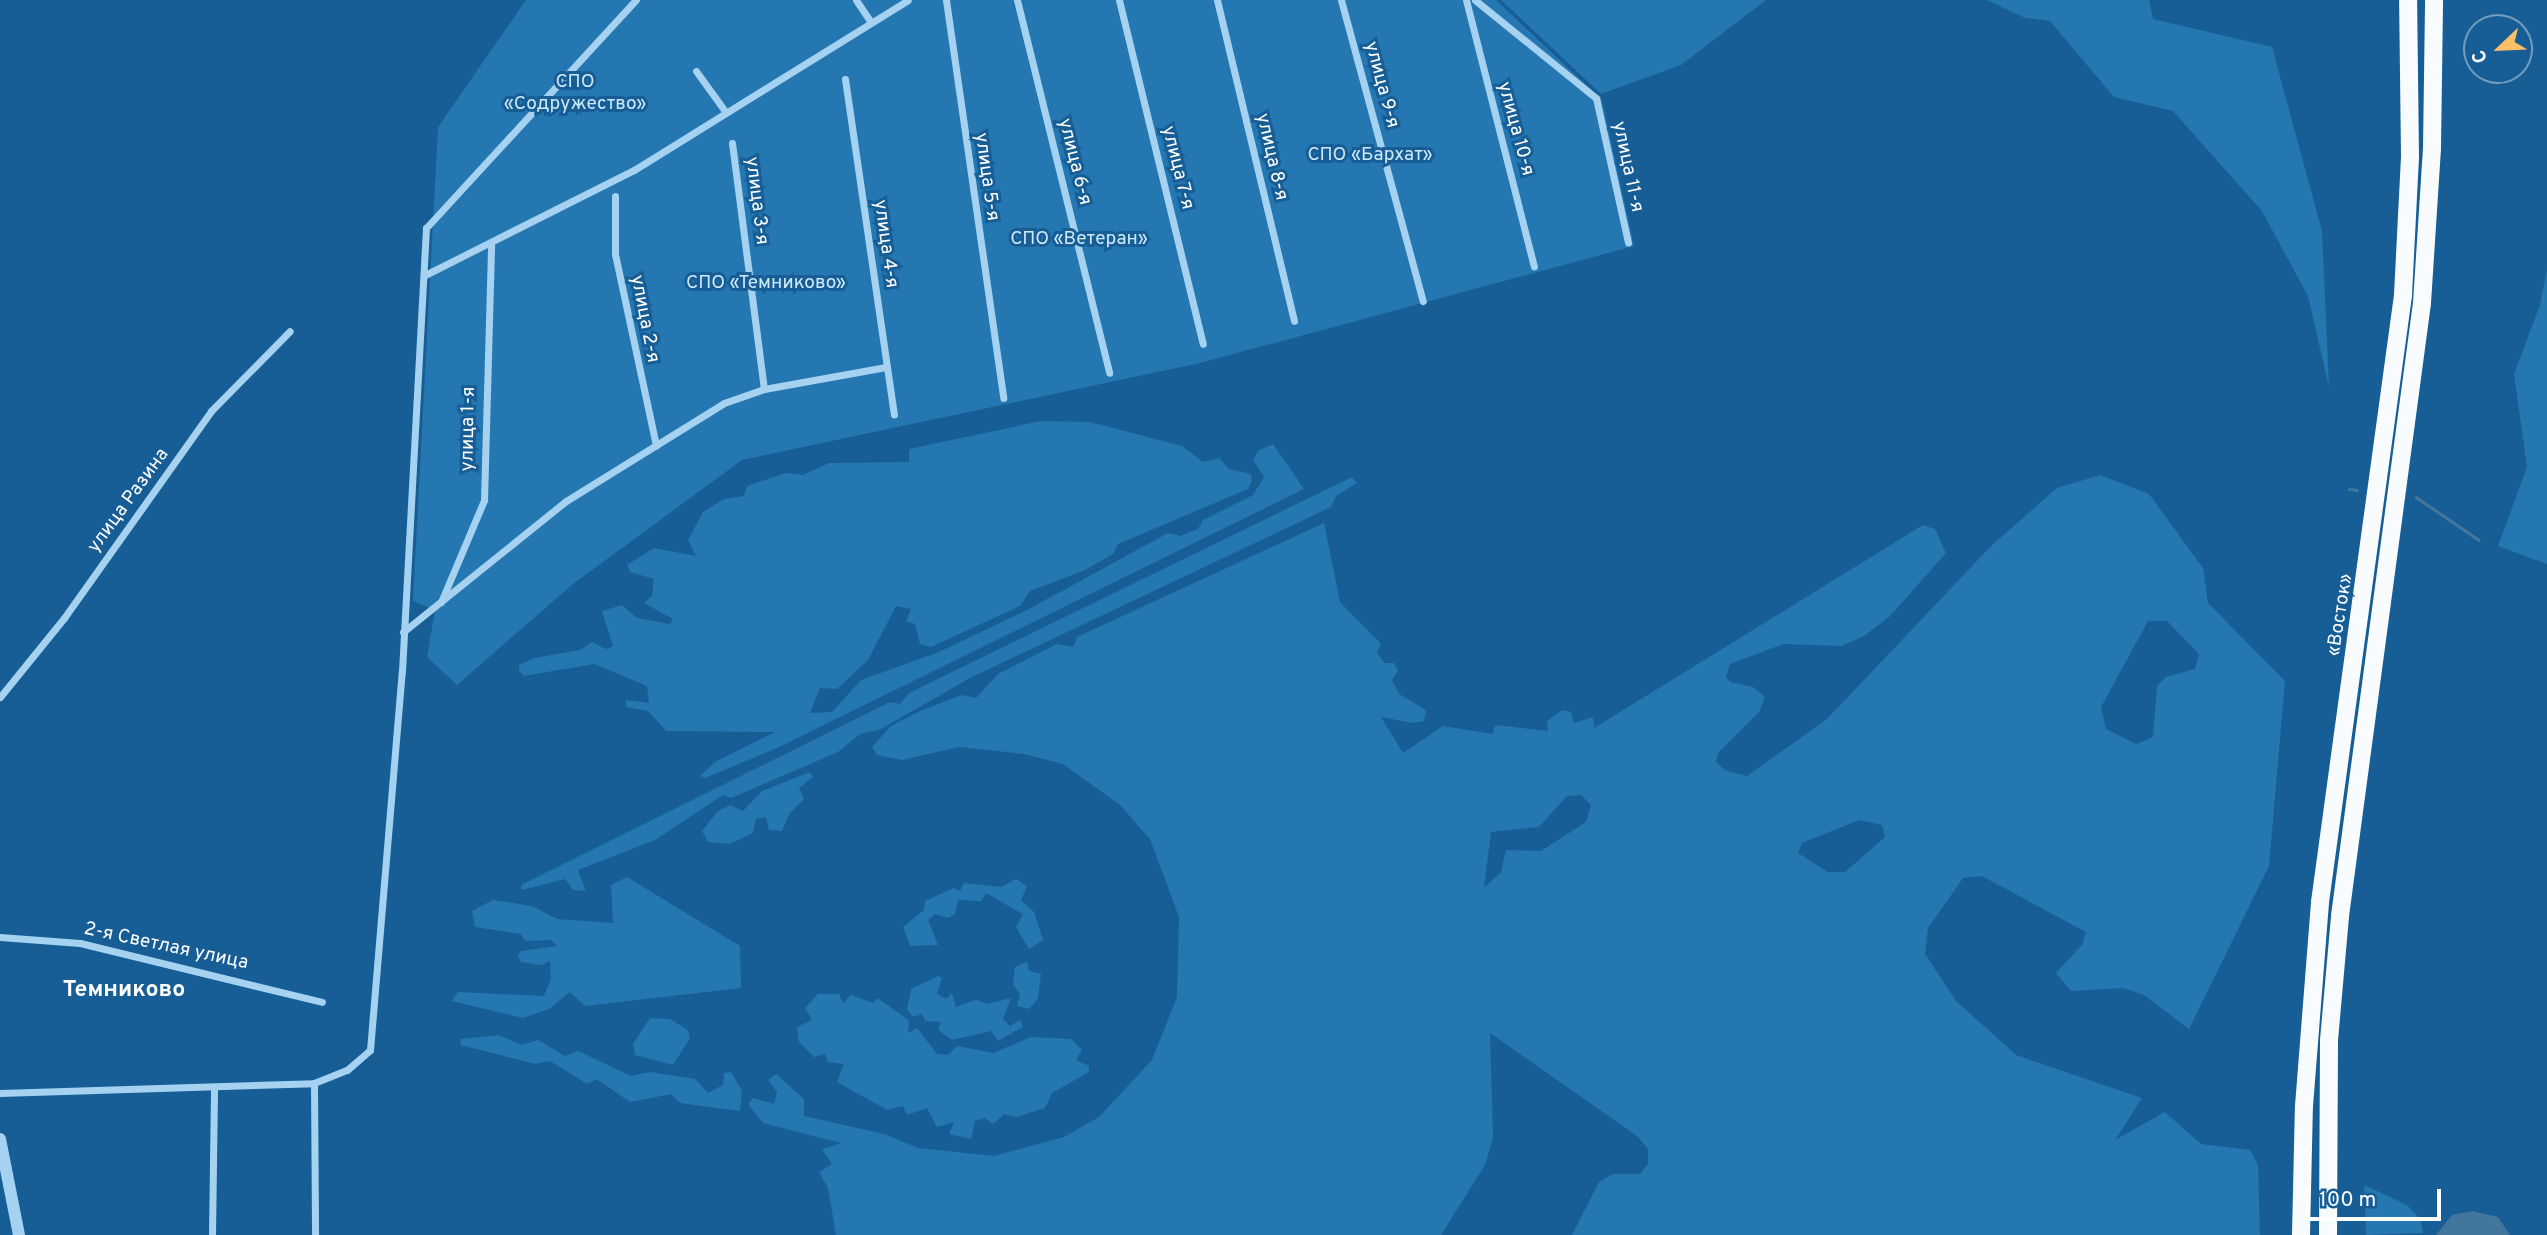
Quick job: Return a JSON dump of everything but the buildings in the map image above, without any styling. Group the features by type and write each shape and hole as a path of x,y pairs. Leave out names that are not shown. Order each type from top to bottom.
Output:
{"highway":[{"name":"«Восток»","path":"2301,1235 2304,1106 2320,902 2403,295 2410,156 2409,0"},
{"name":"«Восток»","path":"2328,1235 2329,1053 2339,930 2422,303 2432,148 2434,0"}],"street":[{"path":"0,1093 56,1087 214,1087 314,1083 347,1070 372,1044 403,632 426,228 636,0"},
{"path":"856,0 870,21"},
{"path":"425,275 634,170 870,21 908,0"},
{"name":"улица 5-я","path":"946,0 1003,398"},
{"name":"улица 6-я","path":"1017,0 1109,373"},
{"name":"улица 7-я","path":"1119,0 1203,344"},
{"name":"улица 8-я","path":"1217,0 1294,321"},
{"name":"улица 9-я","path":"1341,0 1423,301"},
{"name":"улица 10-я","path":"1466,0 1534,267"},
{"name":"улица 11-я","path":"1475,0 1596,98 1628,242"},
{"path":"696,71 725,111"},
{"name":"улица 4-я","path":"845,79 894,414"},
{"name":"улица 3-я","path":"733,143 764,389"},
{"name":"улица 2-я","path":"615,195 615,254 656,446"},
{"name":"улица 1-я","path":"440,606 484,500 491,244"},
{"name":"улица Разина","path":"0,697 64,618 217,403 290,331"},
{"path":"403,632 440,606 566,501 724,403 764,389 886,367"},
{"name":"2-я Светлая улица","path":"0,937 80,943 322,1002"},
{"path":"314,1083 315,1235"},
{"path":"212,1235 214,1087"},
{"path":"0,1139 19,1235"}],"green space":[{"path":"526,0 1496,0 1602,100 1634,246 1200,363 742,460 573,584 457,685 427,657 435,610 413,601 438,127"},
{"path":"1501,0 1766,0 1681,65 1601,94"},
{"path":"1987,0 2149,0 2153,19 2272,47 2322,231 2329,387 2308,296 2262,211 2173,111 2114,97 2050,21 2025,18"},
{"path":"2547,270 2547,564 2498,546 2527,467 2514,374 2540,305"},
{"path":"1041,421 1090,422 1182,446 1203,462 1219,458 1229,469 1251,474 1252,480 1248,489 1118,544 1113,554 1085,570 1030,591 1020,606 931,647 920,644 915,624 906,621 911,609 896,606 868,660 837,689 820,688 810,713 832,712 861,680 939,652 1029,609 1168,533 1180,536 1198,529 1203,520 1253,495 1264,477 1253,460 1258,451 1273,444 1304,489 777,748 705,778 700,776 715,762 775,732 666,731 648,711 626,707 626,700 649,703 647,686 594,664 524,676 519,671 519,665 534,658 580,650 592,642 606,649 613,646 602,611 622,605 637,618 670,624 673,619 644,603 652,596 654,579 630,572 627,565 654,548 696,556 688,540 703,512 724,499 744,496 747,486 786,473 803,475 829,463 909,462 909,449"},
{"path":"2100,475 2149,494 2203,568 2208,603 2285,681 2269,866 2189,1029 2144,995 2123,988 2071,991 2056,973 2082,945 2086,932 1982,876 1963,878 1928,928 1925,954 1956,1001 2016,1055 2142,1098 2115,1140 2165,1112 2201,1144 2250,1150 2258,1165 2260,1235 1572,1235 1599,1182 1613,1174 1640,1174 1648,1164 1648,1149 1637,1136 1490,1033 1493,1138 1485,1165 1441,1235 836,1235 828,1188 819,1172 832,1164 822,1149 841,1143 763,1123 748,1104 753,1098 774,1104 777,1092 768,1080 776,1074 804,1099 804,1116 884,1134 918,1148 994,1156 1064,1137 1099,1117 1152,1060 1177,997 1179,917 1150,839 1120,805 1063,764 1024,754 959,747 902,760 877,755 872,747 891,726 920,711 962,695 976,698 998,674 1057,644 1074,647 1077,637 1324,523 1340,602 1381,644 1377,653 1385,663 1394,663 1398,671 1392,680 1399,694 1426,710 1424,721 1412,723 1381,717 1403,753 1443,726 1493,734 1495,725 1548,731 1547,721 1562,710 1571,712 1574,723 1593,717 1594,728 1923,525 1935,529 1946,553 1889,617 1864,636 1842,646 1783,644 1730,664 1726,677 1730,682 1753,687 1765,697 1759,712 1718,753 1716,762 1726,771 1747,776 1827,719 1992,545 2057,488","holes":["2148,621 2167,621 2199,654 2195,669 2166,677 2157,686 2153,737 2136,744 2106,729 2101,707","1581,795 1591,805 1586,822 1541,851 1506,850 1501,872 1484,888 1491,832 1539,827 1567,796","1859,820 1882,825 1885,837 1845,872 1828,872 1798,853 1802,843"]},
{"path":"1352,477 1357,483 1336,496 1331,507 972,677 879,730 860,734 838,752 731,798 723,795 655,840 578,870 586,891 573,890 565,879 522,890 521,885 890,702 900,704 909,693"},
{"path":"810,772 813,777 799,788 804,799 789,814 782,831 769,830 766,817 756,819 753,833 730,844 708,842 702,831 718,811 730,805 743,811 762,791"},
{"path":"627,877 740,946 741,988 585,1006 570,992 549,1009 523,1018 452,1001 458,992 544,996 551,979 550,961 542,965 521,962 518,956 521,951 557,946 551,940 525,941 521,934 475,927 472,911 493,900 532,906 557,919 613,923 611,885"},
{"path":"1016,879 1027,886 1021,900 1034,912 1043,940 1029,949 1016,927 1023,914 986,893 981,901 958,900 955,914 948,918 935,914 928,920 938,945 910,946 903,927 924,910 925,901 954,888 960,891 964,883 1002,887"},
{"path":"1027,962 1029,971 1041,974 1038,998 1029,1009 1017,1006 1020,994 1013,984 1015,967"},
{"path":"938,976 942,978 937,994 946,999 952,993 956,1007 976,1000 987,1004 1011,998 1003,1019 1010,1026 1020,1020 1023,1027 998,1041 991,1031 952,1040 938,1030 941,1022 925,1021 922,1014 913,1017 907,1010 911,989"},
{"path":"818,994 839,994 843,1003 851,995 873,1003 877,998 909,1020 908,1033 917,1028 937,1054 948,1055 957,1046 993,1053 1031,1037 1071,1039 1082,1050 1076,1060 1089,1066 1089,1072 1052,1093 1045,1108 1016,1117 1004,1114 993,1124 985,1118 975,1121 971,1139 949,1134 954,1122 937,1127 927,1108 907,1115 903,1106 887,1110 837,1082 844,1064 828,1062 825,1054 814,1057 799,1042 797,1027 812,1020 805,1008"},
{"path":"650,1018 670,1019 688,1030 690,1038 673,1065 635,1055 633,1044"},
{"path":"499,1035 522,1045 538,1040 565,1056 578,1051 631,1076 650,1072 695,1079 708,1093 723,1085 724,1073 731,1072 742,1091 740,1111 680,1103 671,1094 630,1102 597,1079 587,1084 550,1061 535,1064 461,1045 460,1039"},
{"path":"2364,1185 2407,1205 2421,1220 2423,1233 2366,1235"}],"shaded area":[{"path":"2473,1211 2498,1217 2510,1235 2436,1235 2452,1215"}],"waterway":[{"path":"2349,489 2357,490"},
{"path":"2416,497 2479,540"}],"district":[{"name":"Темниково","path":"124,991"}],"park label":[{"name":"СПО «Содружество»","path":"575,94"},
{"name":"СПО «Бархат»","path":"1370,156"},
{"name":"СПО «Ветеран»","path":"1079,240"},
{"name":"СПО «Темниково»","path":"766,284"}]}
